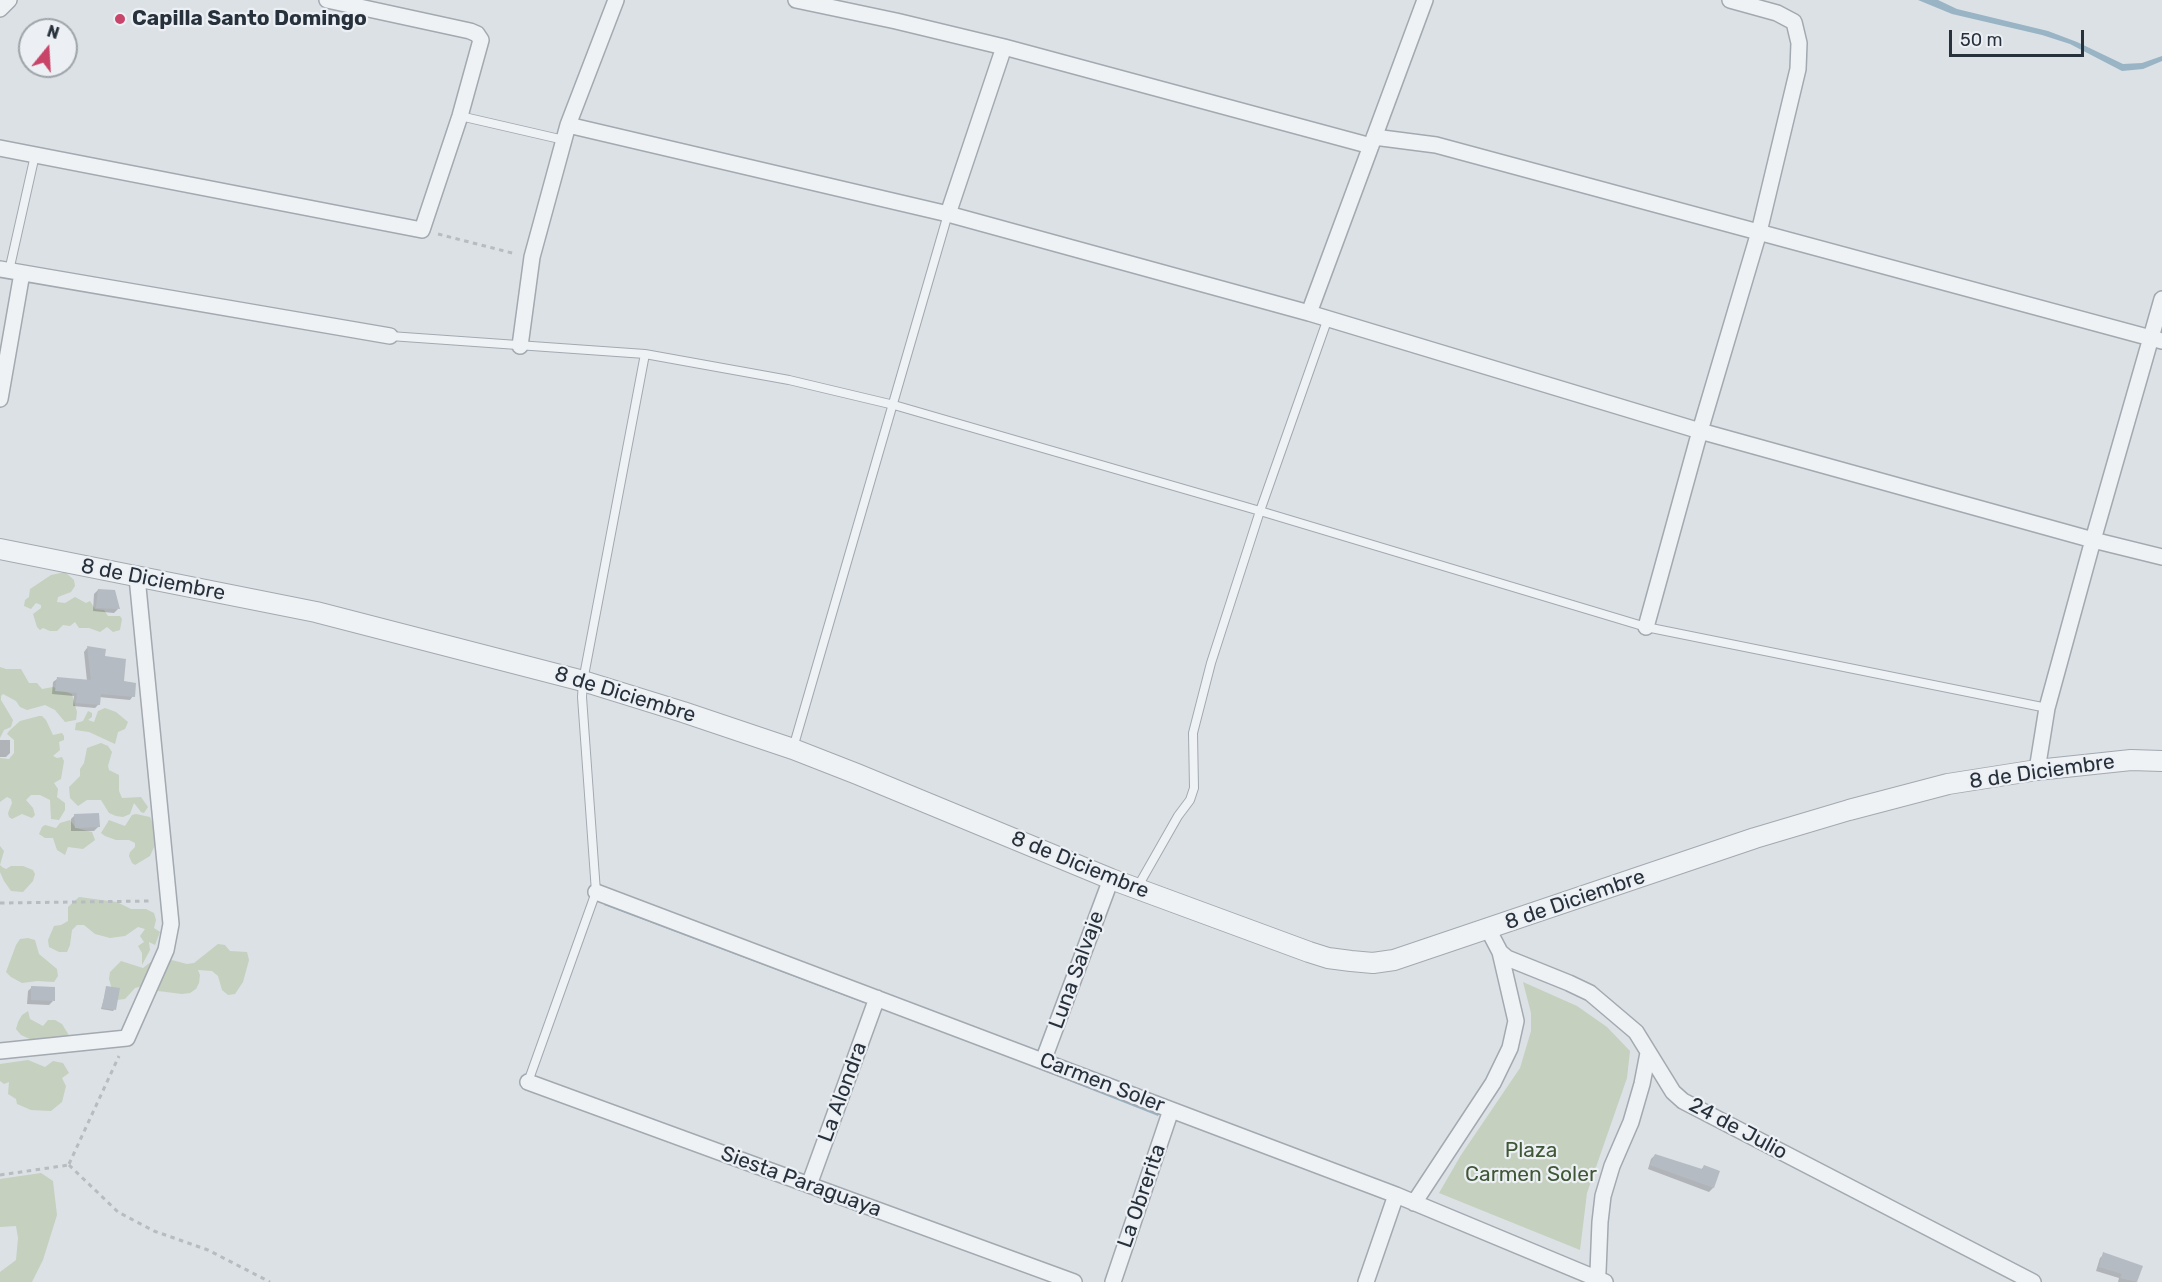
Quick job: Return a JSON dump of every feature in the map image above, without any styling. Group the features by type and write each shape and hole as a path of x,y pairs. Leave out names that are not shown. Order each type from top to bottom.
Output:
{"street":[{"path":"0,9 9,0"},
{"path":"0,148 422,230 460,116 481,40 477,34 470,31 327,0"},
{"path":"520,346 532,257 568,125 616,0"},
{"path":"796,0 1004,47 1373,141 1436,145 2156,340"},
{"path":"1309,313 1425,0"},
{"path":"1646,627 1700,431 1759,232 1798,69 1799,43 1794,22 1777,13 1730,0"},
{"path":"948,214 1004,47"},
{"path":"568,125 948,214 1328,318 1700,431 2162,557"},
{"path":"0,399 10,271 390,336"},
{"path":"2037,770 2048,708 2093,540 2156,340 2162,299"},
{"name":"8 de Diciembre","path":"0,549 316,612 583,681 683,711 857,774 1111,879 1328,958 1373,963 1394,960 1755,838 1948,784 2037,770 2131,760 2162,761"},
{"path":"0,1051 128,1038 166,950 171,924 137,577"},
{"name":"Luna Salvaje","path":"1043,1061 1111,879"},
{"name":"Carmen Soler","path":"596,892 1396,1195 1598,1281"},
{"path":"1414,1203 1493,1083 1510,1048 1516,1021 1500,952 1488,929"},
{"name":"24 de Julio","path":"1500,952 1514,963 1590,993 1636,1032 1673,1092 1683,1101 2033,1282"},
{"name":"La Alondra","path":"809,1185 877,998"},
{"path":"1598,1281 1603,1196 1612,1166 1631,1122 1648,1053"},
{"name":"Siesta Paraguaya","path":"528,1082 1074,1282"},
{"name":"La Obrerita","path":"1113,1282 1171,1110"},
{"path":"1366,1282 1396,1195"}],"lane":[{"path":"460,116 564,140"},
{"path":"10,271 35,155"},
{"path":"793,749 948,214"},
{"path":"1137,888 1178,816 1190,800 1194,788 1193,733 1211,663 1260,511 1328,318"},
{"path":"390,336 645,354 789,380 894,405 1260,511 1646,627 2048,708"},
{"path":"528,1082 596,892 582,697 583,681 645,354"}],"path":[{"path":"422,230 532,257"},
{"path":"0,903 168,900"},
{"path":"69,1165 128,1038"},
{"path":"0,1175 69,1165"},
{"path":"69,1165 118,1212 154,1231 208,1250 270,1282"}],"green space":[{"path":"65,572 74,580 75,586 71,592 58,597 57,602 65,603 75,597 86,603 90,601 95,609 104,610 108,616 120,616 122,619 120,630 113,632 107,627 100,632 89,628 79,628 75,622 70,626 63,625 57,631 43,628 40,630 37,627 33,614 41,608 41,605 36,603 31,609 24,606 30,589 51,575"},
{"path":"0,667 21,669 29,683 37,683 42,689 53,687 72,694 77,712 76,720 65,722 55,710 45,705 27,710 3,694 1,700 13,720 11,727 4,730 0,738"},
{"path":"105,708 116,712 128,722 125,729 118,732 115,744 89,732 75,730 76,723 83,721 88,711 92,713 92,717 88,720 94,722 98,711"},
{"path":"39,716 46,720 53,735 62,733 64,736 64,740 59,742 60,750 53,756 62,757 64,761 61,779 54,783 58,789 57,797 65,803 65,810 59,820 51,819 50,800 40,795 31,795 26,800 33,808 35,815 32,818 22,814 12,819 8,813 12,803 11,799 7,797 0,802 0,758 9,759 14,753 14,740 7,734 9,731 20,721"},
{"path":"101,743 108,746 112,752 108,766 109,770 119,775 119,791 122,798 141,797 148,807 144,813 134,803 130,814 123,817 116,816 109,813 101,800 87,800 78,806 70,798 69,787 80,776 87,748"},
{"path":"132,815 150,817 155,828 155,845 150,856 135,865 129,856 135,843 129,840 116,840 101,833 109,820 125,826"},
{"path":"70,820 76,828 92,832 95,840 83,849 68,847 65,855 57,850 53,838 45,838 39,834 45,825 56,828 60,823"},
{"path":"0,846 4,851 0,865"},
{"path":"0,865 6,869 11,866 23,866 33,870 35,874 33,881 23,892 11,891 0,872"},
{"path":"79,897 117,902 131,909 146,909 154,913 156,920 154,928 160,932 155,945 149,942 150,950 142,965 142,953 138,946 144,942 140,936 145,929 138,927 125,936 110,938 95,934 84,925 77,925 72,930 67,952 59,952 49,947 48,940 54,926 68,921 68,907"},
{"path":"20,939 35,940 39,954 57,969 58,976 54,982 22,983 6,972 16,945"},
{"path":"218,944 225,945 230,951 247,952 249,960 243,982 235,994 228,995 222,990 218,976 212,971 198,970 199,983 190,993 158,991 143,986 135,988 125,999 117,1000 113,993 109,979 110,972 121,961 143,968 156,958 187,964 194,963"},
{"name":"Plaza Carmen Soler","path":"1523,982 1577,1006 1607,1027 1630,1051 1627,1078 1587,1193 1580,1250 1439,1193 1461,1155 1520,1068 1531,1031 1531,1013"},
{"path":"28,1011 30,1019 43,1026 48,1020 55,1020 62,1024 70,1037 34,1041 21,1035 16,1029 18,1022"},
{"path":"28,1060 45,1067 53,1061 63,1063 69,1073 62,1078 66,1086 62,1102 51,1111 31,1110 17,1104 16,1099 8,1094 9,1082 4,1084 0,1081 0,1064"},
{"path":"41,1173 53,1181 57,1215 43,1260 32,1282 0,1282 0,1272 16,1260 18,1238 16,1226 0,1227 0,1179"}],"water":[{"path":"1918,0 1938,0 1957,9 2048,31 2123,64 2142,63 2162,56 2162,61 2143,69 2122,71 2070,44 2042,35 1952,14"},
{"path":"605,903 865,1001 864,1003 604,905"},
{"path":"884,1008 1159,1114 1158,1116"}],"building":[{"path":"98,589 115,590 120,609 96,608"},
{"path":"87,646 106,649 105,656 126,659 124,681 136,683 135,697 101,694 100,705 76,703 77,693 55,691 57,677 91,680"},
{"path":"99,813 100,827 75,828 74,814"},
{"path":"31,986 55,987 55,1001 31,1000"},
{"path":"106,986 120,988 116,1010 102,1008"},
{"path":"1655,1154 1702,1169 1704,1165 1720,1171 1714,1188 1650,1165"},
{"path":"2103,1252 2143,1266 2137,1282 2120,1278 2122,1274 2099,1267"}],"place":[{"name":"Capilla Santo Domingo","path":"120,19"}]}
